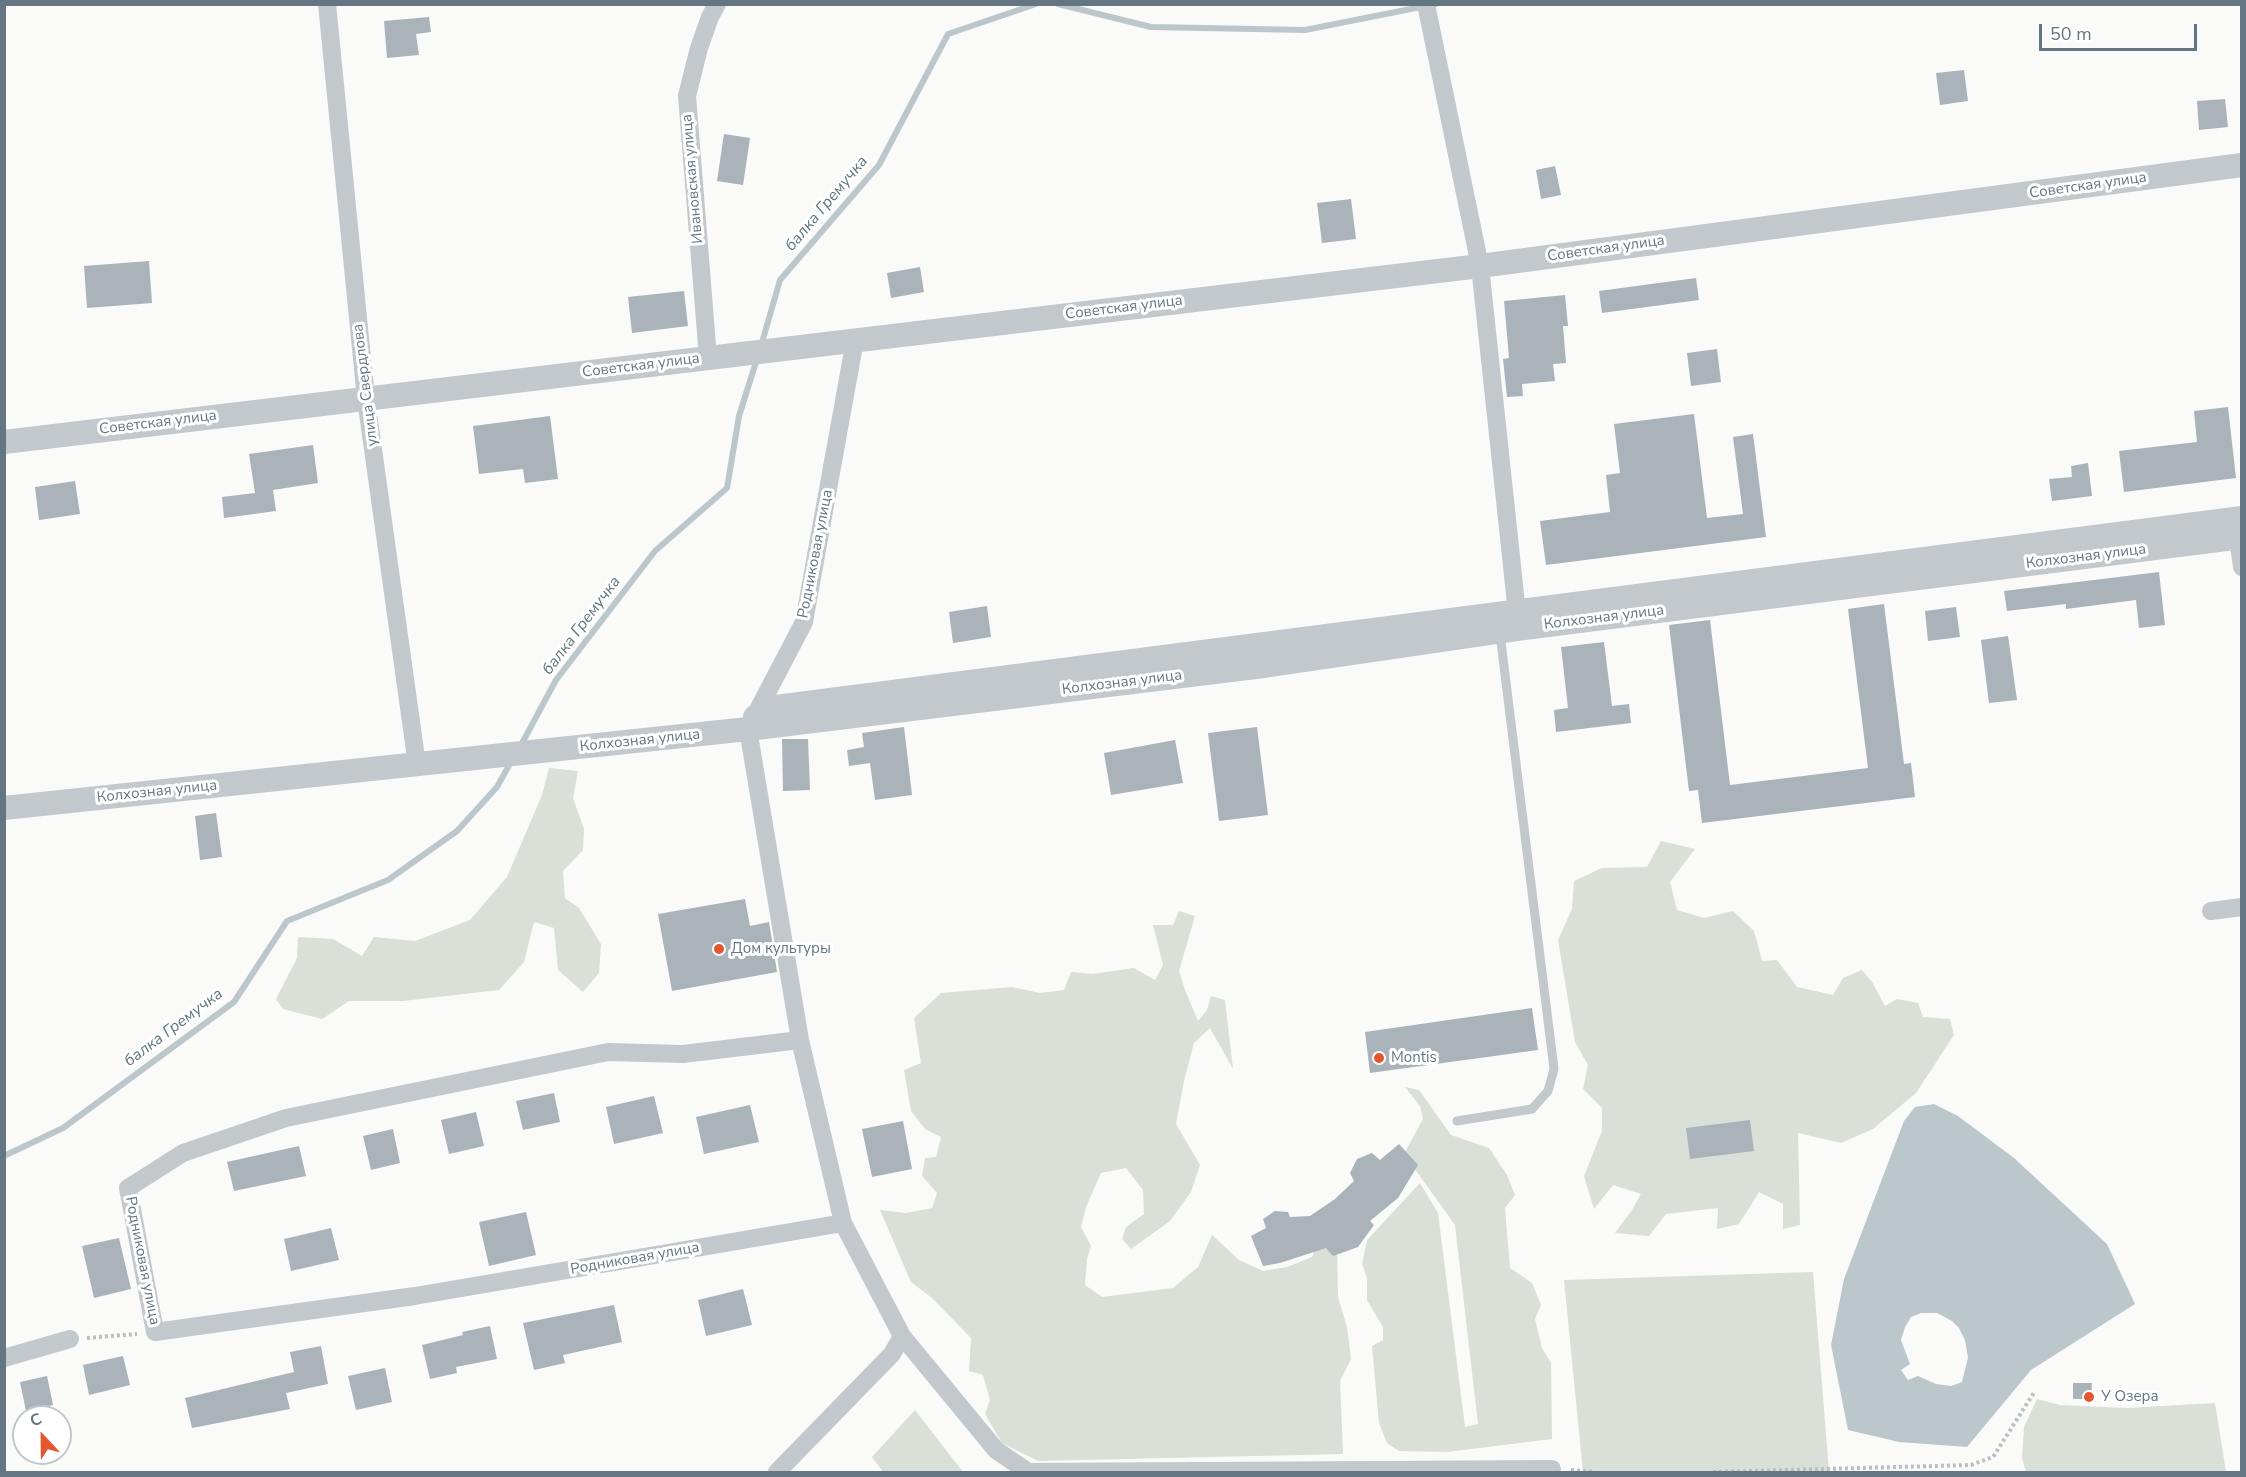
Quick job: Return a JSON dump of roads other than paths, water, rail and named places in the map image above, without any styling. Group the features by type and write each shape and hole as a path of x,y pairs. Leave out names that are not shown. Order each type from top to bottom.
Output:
{"street":[{"name":"улица Свердлова","path":"327,4 366,399 417,765"},
{"name":"Ивановская улица","path":"708,358 687,96 699,48 717,4"},
{"path":"1426,4 1480,266 1512,624"},
{"name":"Советская улица","path":"4,442 1480,266 2241,165"},
{"name":"Родниковая улица","path":"752,723 804,622 855,340"},
{"name":"Колхозная улица","path":"4,808 534,753 752,723 1264,666 1512,624 2240,531 2241,567"},
{"path":"752,723 800,1040 843,1223 902,1336 996,1450 1028,1472 1552,1468"},
{"path":"2211,911 2241,907"},
{"name":"Родниковая улица","path":"800,1040 683,1054 608,1052 286,1118 183,1153 128,1188 155,1332 415,1296 843,1223"},
{"path":"777,1473 892,1354 902,1336"},
{"path":"4,1358 70,1339"}],"lane":[{"path":"1457,1121 1532,1109 1548,1091 1554,1069 1512,624"}],"waterway":[{"name":"балка Гремучка","path":"761,346 780,280 879,165 948,34 1036,4"},
{"name":"балка Гремучка","path":"1058,4 1151,27 1305,30 1436,4"},
{"name":"балка Гремучка","path":"520,747 556,680 655,551 727,488 739,416 757,359"},
{"name":"балка Гремучка","path":"4,1156 63,1128 234,1002 287,921 388,880 457,831 497,787 512,760"}],"place":[{"name":"Дом культуры","path":"719,949"},
{"name":"Montis","path":"1379,1058"},
{"name":"У Озера","path":"2089,1397"}]}
